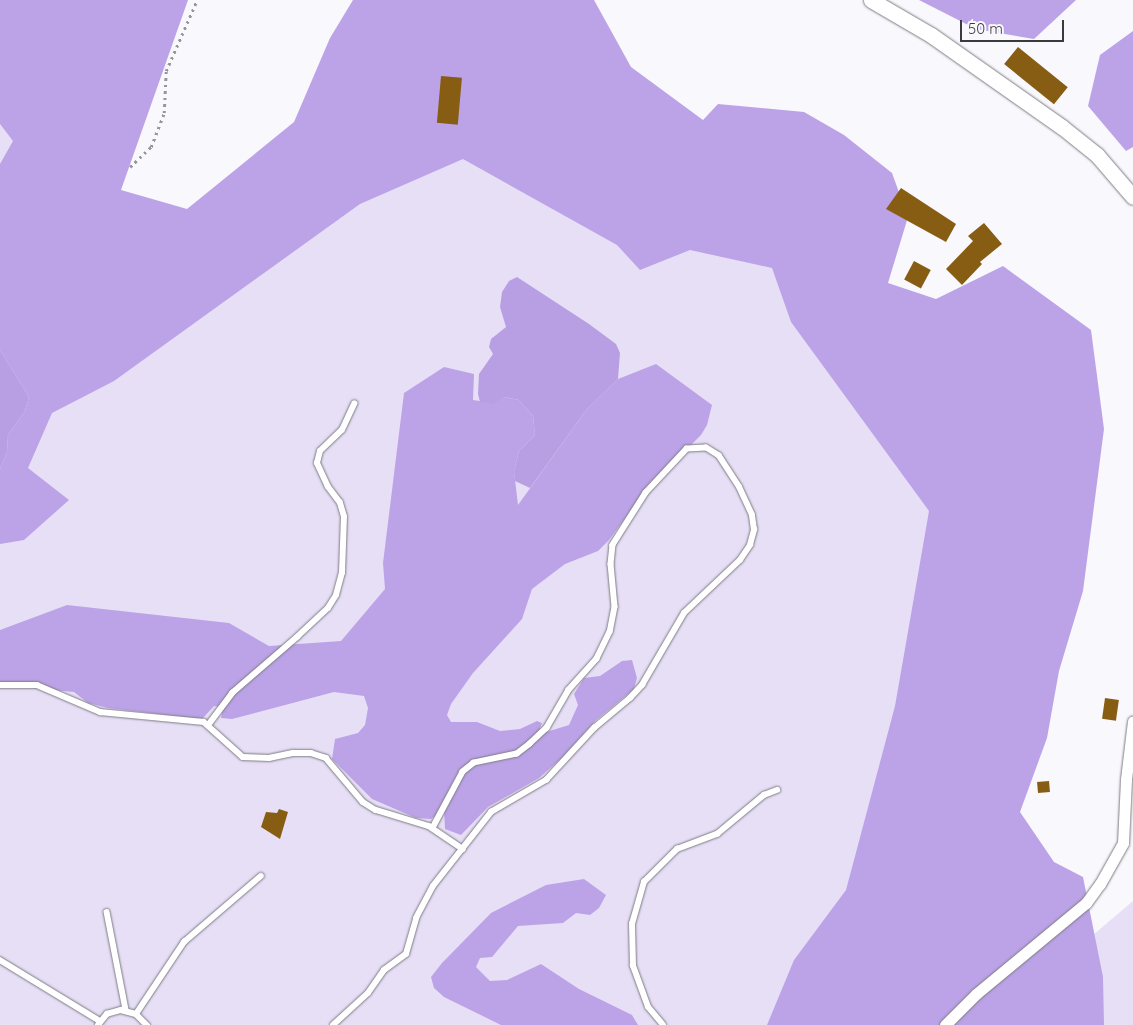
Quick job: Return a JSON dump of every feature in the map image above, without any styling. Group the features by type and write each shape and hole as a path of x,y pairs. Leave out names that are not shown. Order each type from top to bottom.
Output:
{"street":[{"path":"871,0 931,35 1062,127 1097,156 1133,197"},
{"path":"945,1025 976,994 1086,903 1100,884 1123,843 1126,771 1133,721"}],"lane":[{"path":"209,724 232,693 303,632 336,595 342,573 344,517 340,503 317,463 320,451 342,430 354,404"},
{"path":"333,1025 368,993 384,970 406,954 422,906 433,886 491,812 546,780 594,728 630,698 642,685 684,613 740,560 750,545 754,530 752,515 739,487 719,456 706,448 687,449 637,504 613,545 611,564 615,607 610,632 597,659 569,690 547,728 530,744 517,754 474,763 463,772 433,828"},
{"path":"0,684 37,685 100,712 209,724 230,748 243,757 269,758 294,753 311,753 326,758 363,802 376,810 433,828 463,849"},
{"path":"663,1025 648,1007 633,966 632,924 644,882 677,849 717,834 764,795 777,790"},
{"path":"136,1014 184,942 261,876"},
{"path":"107,912 126,1010"},
{"path":"0,960 99,1023 112,1012 126,1010 136,1014 147,1025"}],"path":[{"path":"130,167 151,147 164,112 166,71 197,0"}],"shaded area":[{"path":"0,0 188,0 121,190 187,209 294,122 330,38 353,0 594,0 631,67 703,120 718,104 804,112 844,135 892,173 908,217 888,283 936,299 1003,266 1091,330 1104,429 1083,591 1059,671 1047,738 1020,812 1054,862 1083,877 1103,977 1104,1025 767,1025 794,960 846,890 895,706 929,511 791,322 772,268 690,250 640,270 617,245 463,159 360,204 114,381 52,413 28,468 69,500 24,540 0,544 0,469 7,452 8,435 25,411 29,397 0,350 0,164 13,141 0,124"},
{"path":"919,0 1076,0 1034,39 976,29"},
{"path":"460,14 885,328 1018,397 1012,870 1079,947 1133,901 1133,1025 0,1025 0,121 191,233"},
{"path":"1133,31 1133,147 1126,151 1088,106 1100,55"},
{"path":"517,277 589,324 616,344 620,353 618,379 587,409 530,488 515,481 514,471 519,451 535,435 533,416 519,400 505,397 493,404 480,402 478,394 479,374 493,354 489,347 491,339 506,327 500,307 502,292 509,281"},
{"path":"0,350 29,397 25,411 8,435 7,452 0,469"},
{"path":"656,364 712,405 707,425 701,435 645,491 609,540 598,551 565,564 532,589 522,619 473,673 451,704 447,715 451,722 477,722 500,731 520,729 537,721 542,723 540,728 543,733 569,725 578,705 574,694 584,678 600,676 622,661 632,660 637,678 634,689 596,720 563,757 539,778 488,807 461,835 445,829 444,810 431,819 416,818 372,799 332,759 335,739 358,733 365,725 368,708 364,696 334,692 232,719 221,718 223,707 214,706 203,718 191,718 108,708 88,703 74,692 0,685 0,630 67,605 229,623 269,646 341,641 385,589 383,563 404,393 444,367 474,374 473,400 493,403 505,397 519,400 533,416 535,435 519,451 514,471 518,505 587,409 618,379"},
{"path":"584,879 606,895 599,908 590,915 576,913 563,923 518,926 492,957 480,958 476,967 490,981 507,980 541,964 579,989 632,1015 638,1025 501,1025 444,997 434,988 431,977 442,963 491,913 546,885"}],"building":[{"path":"1018,47 1068,87 1054,104 1004,64"},
{"path":"441,76 462,78 458,125 437,123"},
{"path":"901,188 956,224 946,242 886,209"},
{"path":"984,223 1002,244 980,262 982,264 962,285 946,269 973,241 968,236"},
{"path":"914,261 931,270 921,288 904,280"},
{"path":"1105,698 1119,700 1116,721 1102,719"},
{"path":"1049,781 1050,792 1038,793 1037,782"},
{"path":"279,809 288,812 280,839 261,827 266,812 277,813"}]}
